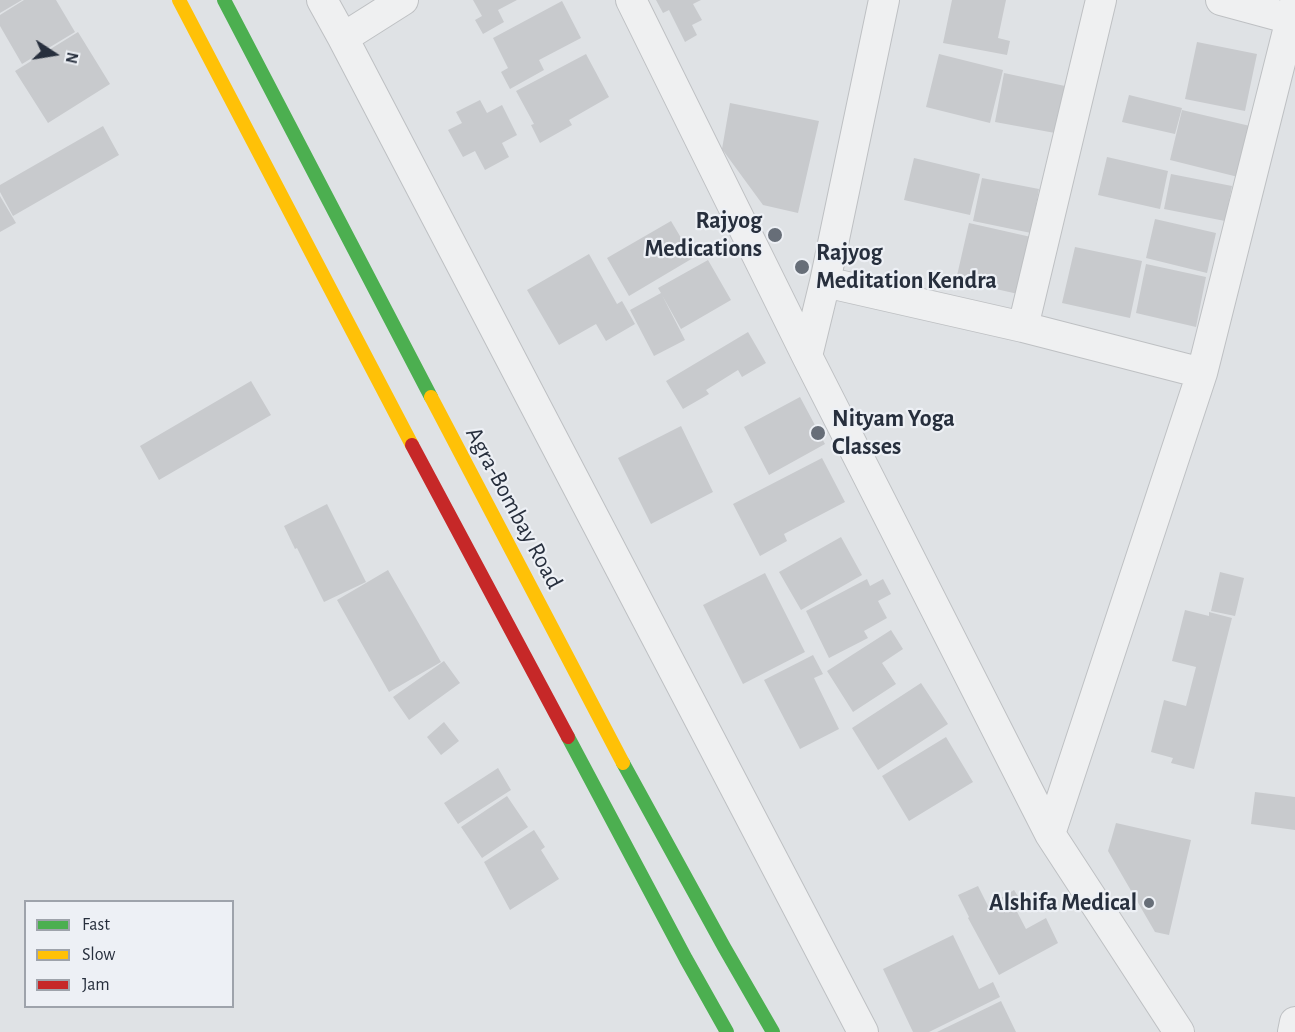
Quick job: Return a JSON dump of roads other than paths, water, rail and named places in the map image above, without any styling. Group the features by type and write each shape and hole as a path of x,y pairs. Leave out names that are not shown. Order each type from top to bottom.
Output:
{"main road":[{"path":"179,0 393,411 727,1032"},
{"name":"Agra-Bombay Road","path":"224,0 606,732 773,1032"}],"street":[{"path":"322,0 863,1032"},
{"path":"343,38 403,0"},
{"path":"631,0 807,356 1050,834 1179,1032"},
{"path":"807,356 825,282 884,0"},
{"path":"1023,327 1101,0"},
{"path":"1050,834 1202,373 1294,14 1221,0"},
{"path":"825,282 1023,327 1202,373"},
{"path":"1293,1032 1295,1022"}],"place":[{"name":"Rajyog Medications","path":"775,235"},
{"name":"Rajyog Meditation Kendra","path":"802,267"},
{"name":"Nityam Yoga Classes","path":"818,433"},
{"name":"Alshifa Medical","path":"1149,903"}]}
